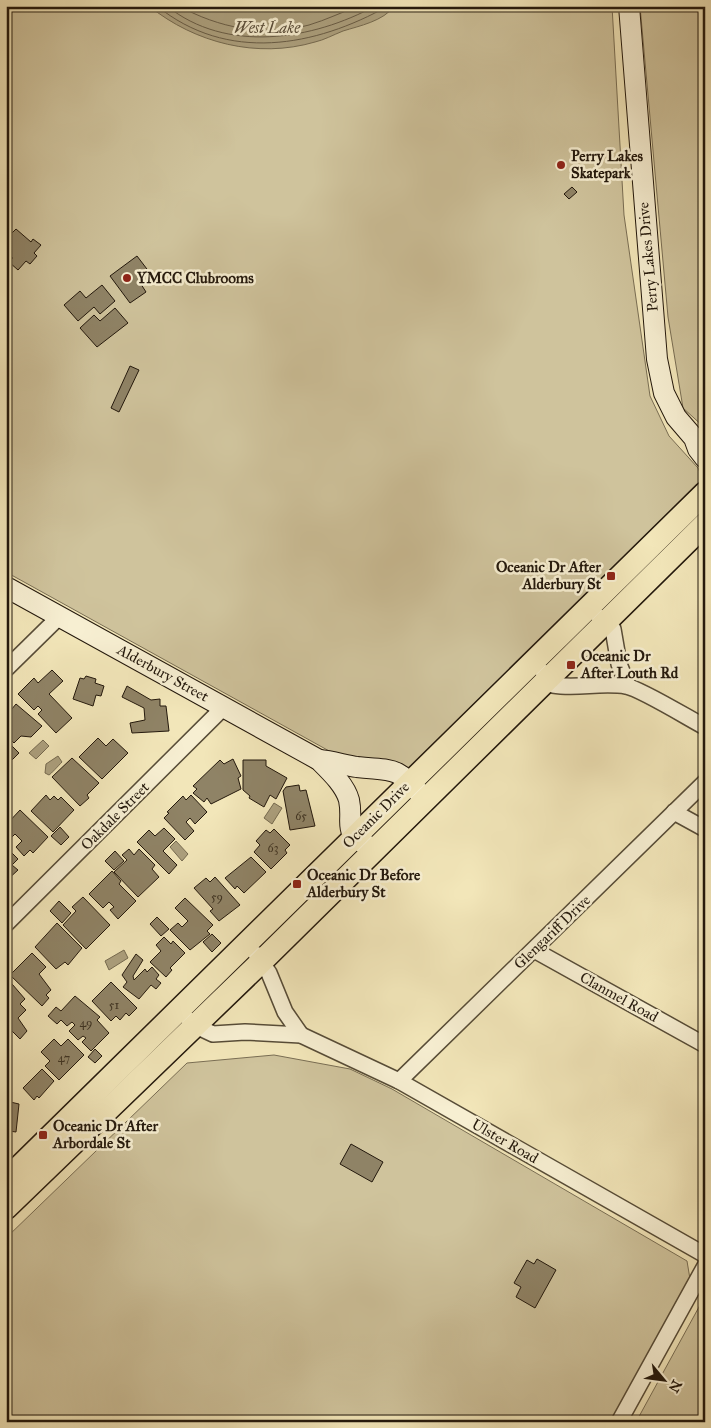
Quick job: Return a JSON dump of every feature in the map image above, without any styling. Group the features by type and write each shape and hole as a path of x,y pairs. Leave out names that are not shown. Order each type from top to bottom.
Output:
{"main road":[{"name":"Oceanic Drive","path":"6,1180 705,493"},
{"name":"Oceanic Drive","path":"8,1203 196,1026 705,524"}],"street":[{"name":"Perry Lakes Drive","path":"629,6 657,359 664,393 676,417 700,440 698,449 705,458"},
{"name":"Alderbury Street","path":"6,587 319,760 331,773 346,795 349,811 348,825 354,836"},
{"path":"582,612 598,616 613,629 619,664 628,686"},
{"path":"6,668 60,616"},
{"path":"536,658 552,685 568,688 606,684 628,686 705,726"},
{"name":"Oakdale Street","path":"6,924 224,707"},
{"name":"Alderbury Street","path":"319,760 392,770 410,782 421,795 423,802"},
{"name":"Glengariff Drive","path":"399,1081 705,782"},
{"path":"674,812 705,829"},
{"path":"354,836 376,849"},
{"path":"245,944 262,961 274,983 285,1012 301,1035"},
{"name":"Clanmel Road","path":"534,950 705,1045"},
{"name":"Ulster Road","path":"179,1010 196,1026 213,1034 245,1032 301,1035 399,1081 705,1255"},
{"path":"619,1422 705,1266"}],"shaded area":[{"path":"6,6 612,6 624,215 650,396 669,436 698,468 705,483 408,771 340,757 6,572"},
{"path":"640,6 705,6 705,428 683,408 668,317"},
{"path":"274,1055 350,1069 392,1089 687,1261 690,1279 611,1422 6,1422 6,1238 187,1063"},
{"path":"705,1296 705,1422 636,1422"}],"water":[{"name":"West Lake","path":"149,6 394,6 378,19 322,40 293,47 271,49 249,48 206,38 186,30"},
{"path":"43,740 49,746 36,759 29,753"},
{"path":"58,756 62,762 49,775 45,773 46,764"},
{"path":"274,803 282,808 272,824 264,818"},
{"path":"176,841 188,854 182,861 170,847"},
{"path":"124,950 128,958 109,970 105,961"}],"building":[{"path":"572,187 577,192 569,199 564,194"},
{"path":"16,229 31,242 33,239 41,245 34,253 37,256 30,264 26,261 18,270 9,262 13,258 6,252 6,239"},
{"name":"YMCC Clubrooms","path":"137,256 150,273 139,281 146,292 130,303 110,276"},
{"path":"102,285 115,301 100,314 94,307 78,321 64,305 80,291 86,298"},
{"path":"115,308 128,323 97,347 80,328 94,315 100,321"},
{"path":"130,366 139,370 119,412 111,408"},
{"path":"52,670 63,681 49,694 72,718 56,733 38,714 42,710 38,706 34,710 18,694 34,678 38,683"},
{"path":"86,676 96,679 95,683 104,686 101,696 96,695 93,706 73,699 80,678 84,679"},
{"path":"127,686 151,700 160,699 160,706 166,706 169,731 132,733 130,723 145,720 144,708 122,697"},
{"path":"16,704 42,726 31,737 21,736 14,743 6,735 6,709 8,707 11,710"},
{"path":"98,738 106,746 113,739 128,753 102,779 79,757"},
{"path":"6,740 19,753 6,766"},
{"path":"72,758 99,783 87,795 89,798 80,806 52,777"},
{"path":"233,759 241,776 238,778 241,789 211,804 207,798 204,802 193,793 197,789 193,786 220,760 224,764"},
{"path":"243,760 266,760 266,766 287,778 276,799 270,795 264,807 249,798 250,796 243,790"},
{"path":"299,785 300,791 306,790 315,826 290,830 283,791 286,787"},
{"path":"46,795 50,800 54,796 58,800 61,797 74,810 53,832 31,811"},
{"path":"191,795 207,812 195,824 190,818 186,822 194,831 185,840 164,818 169,813 167,812 183,796 186,800"},
{"path":"20,810 48,837 33,853 30,850 24,856 16,847 22,841 15,834 8,841 6,840 6,825"},
{"path":"60,827 69,837 61,845 51,836"},
{"path":"164,828 175,839 163,851 177,865 169,874 137,842 149,830 155,836"},
{"path":"274,829 290,845 285,850 287,853 271,869 254,852 260,845 256,841 266,830 270,833"},
{"path":"129,849 134,855 139,849 155,865 152,869 159,877 138,897 114,872 127,860 122,855"},
{"path":"9,850 18,859 12,865 18,870 6,881 6,852"},
{"path":"115,851 124,861 114,870 105,861"},
{"path":"251,857 266,872 244,893 237,886 235,889 225,878"},
{"path":"112,871 121,881 119,884 136,901 118,919 110,910 114,907 109,902 103,908 89,894"},
{"path":"215,877 240,905 219,921 210,911 213,909 194,888 206,878 210,882"},
{"path":"83,897 110,925 86,949 63,925 76,911 72,907"},
{"path":"185,898 213,925 207,931 210,934 190,950 170,930 178,923 182,927 188,921 175,908"},
{"path":"59,901 71,913 62,923 50,911"},
{"path":"157,917 169,929 161,936 150,924"},
{"path":"57,923 82,948 68,965 65,962 56,969 35,947"},
{"path":"212,934 221,943 212,952 203,942"},
{"path":"164,937 171,944 173,941 185,953 170,968 172,970 166,977 150,962 161,951 156,945"},
{"path":"32,953 46,967 39,974 51,990 46,995 49,998 42,1006 10,975"},
{"path":"136,954 143,960 133,976 134,980 145,969 147,972 152,967 159,975 156,979 161,983 156,989 151,985 139,999 123,987 127,982 122,975"},
{"path":"6,977 25,999 20,1004 26,1010 18,1018 27,1031 20,1039 6,1025"},
{"path":"111,982 137,1008 129,1016 126,1013 120,1020 116,1016 111,1021 92,1001"},
{"path":"75,996 100,1017 97,1020 109,1033 91,1051 82,1042 86,1038 83,1036 78,1040 69,1031 75,1025 72,1022 67,1026 61,1020 57,1024 48,1016 56,1007 61,1011"},
{"path":"54,1039 61,1046 68,1039 84,1055 59,1080 45,1066 50,1061 41,1052"},
{"path":"95,1049 102,1056 95,1063 88,1057"},
{"path":"42,1069 54,1081 39,1098 37,1096 34,1100 23,1088"},
{"path":"6,1101 19,1104 16,1132 9,1131 6,1133"},
{"path":"351,1144 383,1162 372,1182 340,1164"},
{"path":"537,1259 556,1270 535,1308 516,1297 521,1287 514,1283 527,1260 534,1264"}],"place":[{"name":"Perry Lakes Skatepark","path":"561,165"},
{"name":"YMCC Clubrooms","path":"127,278"},
{"name":"Oceanic Dr After Alderbury St","path":"611,576"},
{"name":"Oceanic Dr After Louth Rd","path":"571,665"},
{"name":"Oceanic Dr Before Alderbury St","path":"297,884"},
{"name":"Oceanic Dr After Arbordale St","path":"43,1135"}]}
